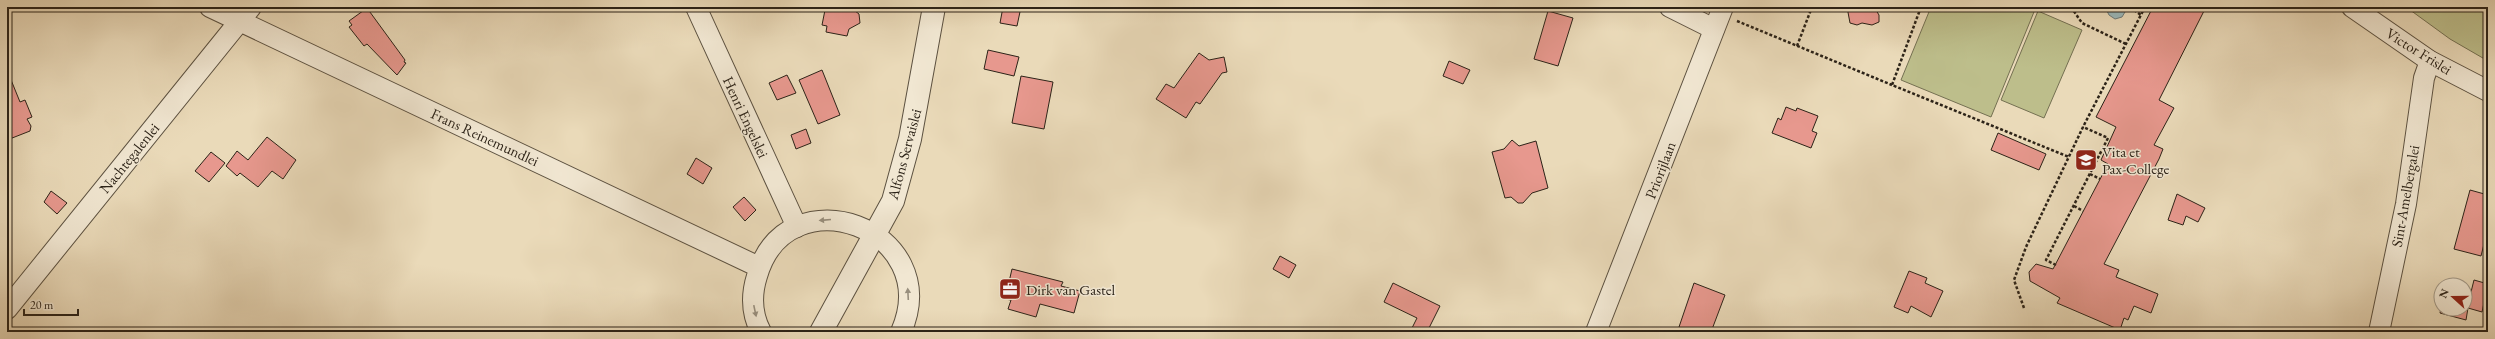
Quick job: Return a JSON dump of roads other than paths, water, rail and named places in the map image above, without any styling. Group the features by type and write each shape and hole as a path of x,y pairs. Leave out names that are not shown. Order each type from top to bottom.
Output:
{"street":[{"name":"Frans Reinemundlei","path":"210,7 246,14 759,267"},
{"name":"Henri Engelslei","path":"696,7 797,227"},
{"name":"Alfons Servaislei","path":"821,332 893,201 910,139 934,7"},
{"path":"1670,7 1719,17"},
{"name":"Victor Frislei","path":"2352,7 2430,61 2488,91"},
{"name":"Nachtegalenlei","path":"7,309 246,14"},
{"name":"Priorijlaan","path":"1596,332 1719,17"},
{"name":"Sint-Amelbergalei","path":"2379,332 2406,204 2424,78 2430,61"},
{"path":"761,332 753,306 754,286 759,267 775,243 797,227 814,221 831,220 852,223 875,234 890,246 900,261 906,278 909,296 908,314 902,332"}],"water":[{"path":"2105,7 2128,7 2122,17 2115,19 2109,15"}],"place":[{"name":"Vita et Pax-College","path":"2086,160"},
{"name":"Dirk van Gastel","path":"1010,289"}]}
